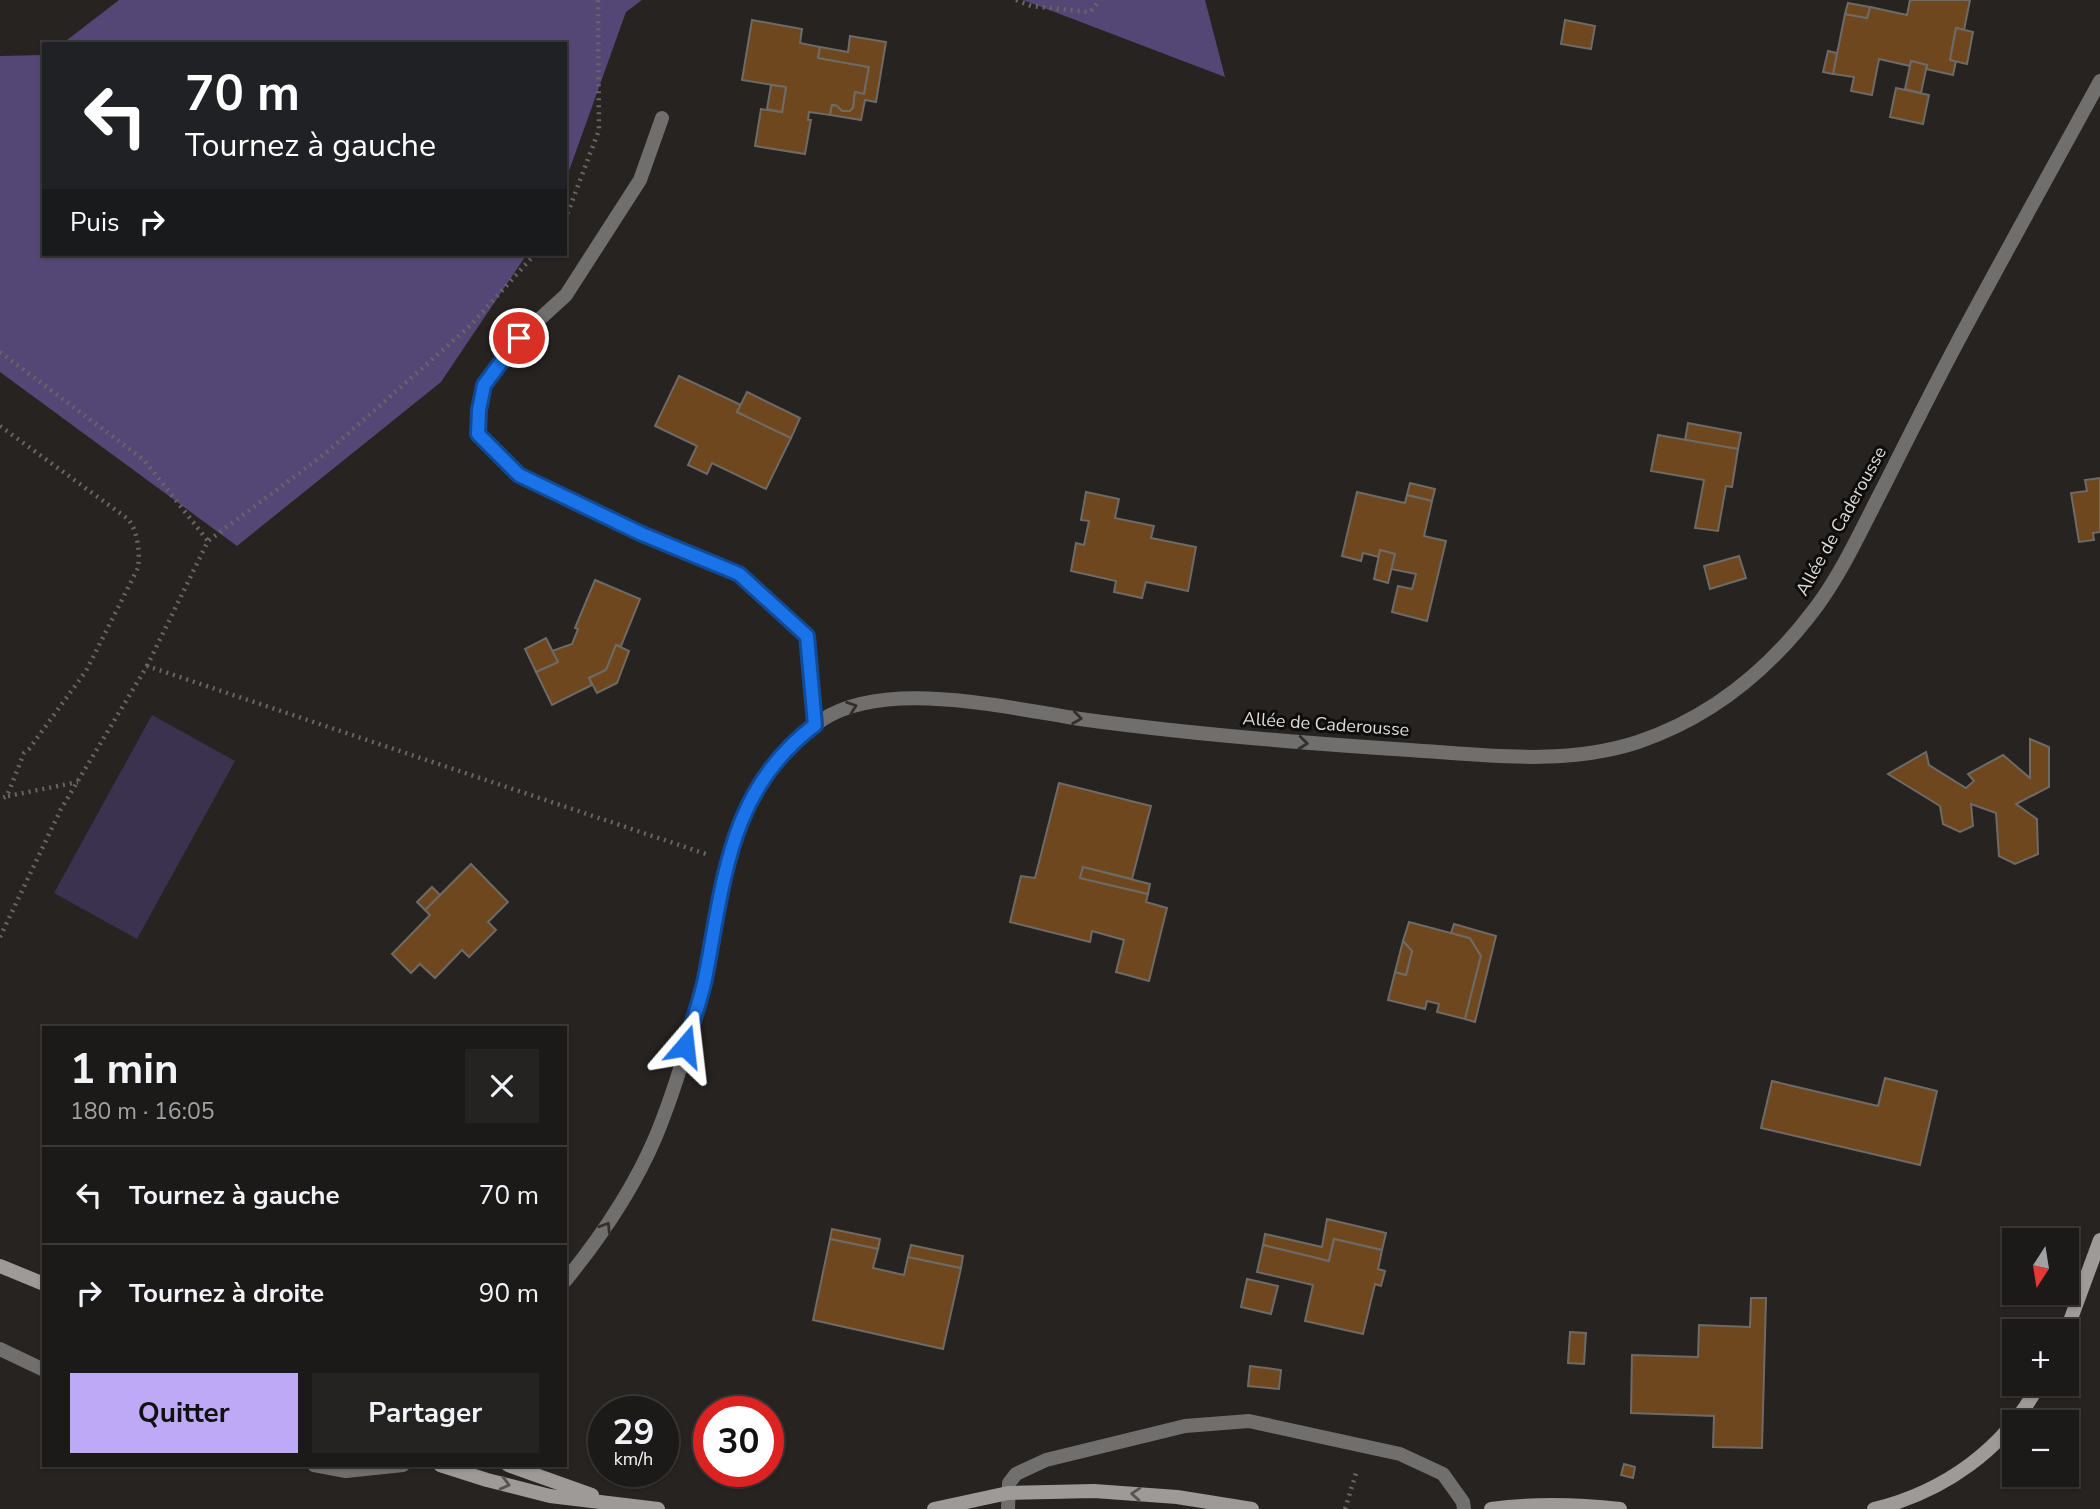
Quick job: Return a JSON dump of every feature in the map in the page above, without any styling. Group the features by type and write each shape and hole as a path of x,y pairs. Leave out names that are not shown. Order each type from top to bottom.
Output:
{"street":[{"name":"Allée de Caderousse","path":"567,1279 593,1247 623,1200 655,1138 704,984 727,861 743,816 765,775 793,742 827,716 866,702 932,698 1142,727 1314,744 1517,757 1579,755 1634,743 1685,723 1724,700 1773,658 1819,604 1850,553 1958,342 2100,81"},
{"path":"662,118 640,180 566,295 519,338 484,385 478,434 519,475 642,534 739,574 807,636 815,725"},
{"path":"2071,1319 2100,1240"},
{"path":"0,1266 42,1283"},
{"path":"0,1349 42,1369"},
{"path":"1874,1509 1923,1494 1959,1474 1992,1448 2030,1396"},
{"path":"1008,1509 1009,1483 1016,1474 1046,1460 1185,1426 1249,1421 1400,1454 1443,1474 1463,1502 1464,1509"},
{"path":"325,1467 346,1471 384,1467"},
{"path":"446,1467 550,1496 658,1509"},
{"path":"514,1467 620,1505"},
{"path":"934,1509 1008,1493 1108,1492 1177,1497 1252,1509"},
{"path":"1491,1509 1517,1505 1573,1504 1620,1509"}],"path":[{"path":"567,215 599,130 598,0"},
{"path":"1016,0 1031,6 1090,12 1100,0"},
{"path":"0,937 61,809 147,666 208,541 326,453 471,325 533,256"},
{"path":"0,352 144,460 208,541"},
{"path":"0,426 128,519 132,524 140,556 138,568 86,671 29,749 24,752 7,796"},
{"path":"147,666 727,861"},
{"path":"0,799 78,782"},
{"path":"1345,1509 1364,1445"}],"shaded area":[{"path":"119,0 642,0 626,12 567,176 567,42 65,42"},
{"path":"1023,0 1205,0 1225,77"},
{"path":"42,55 42,256 526,256 441,382 237,546 0,372 0,56"},
{"path":"152,715 235,761 137,939 54,893"}],"building":[{"path":"1910,0 1970,0 1964,30 1956,28 1950,60 1956,61 1953,75 1926,69 1927,65 1911,61 1910,66 1879,59 1872,95 1851,91 1854,77 1833,74 1845,14 1867,18 1870,7 1907,15"},
{"path":"1848,3 1870,7 1867,18 1845,14"},
{"path":"752,20 802,29 800,43 820,47 818,58 869,67 864,94 855,92 853,108 850,111 842,111 832,105 830,115 809,112 808,120 811,120 805,154 755,146 761,109 782,112 786,87 742,80"},
{"path":"1565,20 1595,26 1591,49 1561,44"},
{"path":"1956,28 1973,32 1967,64 1950,60"},
{"path":"850,36 886,42 876,102 865,100 861,120 830,115 832,105 842,111 850,111 853,108 855,92 864,94 869,67 818,58 820,47 848,52"},
{"path":"1828,51 1837,53 1833,74 1823,72"},
{"path":"1911,61 1927,65 1921,93 1905,89"},
{"path":"771,85 786,87 782,112 767,109"},
{"path":"1896,88 1929,95 1923,124 1890,117"},
{"path":"679,376 741,405 737,412 791,438 766,489 712,463 707,474 688,465 697,446 655,426"},
{"path":"747,392 800,418 791,438 737,412"},
{"path":"1688,423 1741,433 1738,449 1685,440"},
{"path":"1658,435 1738,449 1732,487 1726,486 1718,531 1695,528 1704,480 1651,471"},
{"path":"2100,478 2100,532 2093,533 2094,540 2079,542 2071,493 2087,491 2085,480"},
{"path":"1410,483 1435,489 1432,501 1407,495"},
{"path":"1086,492 1119,499 1115,518 1154,526 1151,538 1196,547 1188,591 1146,582 1142,598 1114,592 1116,581 1071,571 1076,543 1084,545 1089,521 1081,520"},
{"path":"1357,492 1405,503 1407,495 1432,501 1424,536 1446,541 1427,621 1392,612 1398,586 1412,589 1416,574 1391,569 1395,554 1380,550 1379,557 1363,553 1361,561 1342,556"},
{"path":"1380,550 1395,554 1388,583 1374,579"},
{"path":"1739,556 1746,578 1710,589 1704,566"},
{"path":"595,580 640,599 621,646 616,645 606,670 589,678 592,685 552,705 536,672 558,662 552,651 572,644 578,629 575,628"},
{"path":"546,638 558,662 536,672 525,649"},
{"path":"616,645 629,651 617,683 597,693 589,678 606,670"},
{"path":"2030,739 2049,747 2049,787 2016,804 2037,819 2038,854 2015,864 1999,856 1996,813 1971,804 1973,826 1960,832 1943,824 1940,806 1888,774 1926,752 1929,765 1966,788 1974,781 1968,774 2003,755 2030,778"},
{"path":"1059,783 1151,806 1132,879 1083,867 1080,878 1148,894 1146,902 1167,908 1149,981 1116,972 1124,940 1092,931 1090,942 1010,922 1021,876 1035,878"},
{"path":"471,864 508,902 488,922 496,930 469,957 462,950 435,978 420,964 411,973 392,954 430,915 425,910"},
{"path":"1083,867 1150,884 1148,894 1080,878"},
{"path":"432,887 440,895 425,910 417,902"},
{"path":"1409,922 1470,938 1481,956 1465,1019 1437,1012 1439,1004 1427,1001 1425,1009 1388,1000 1395,972 1406,975 1412,951 1403,941"},
{"path":"1454,924 1496,936 1475,1022 1465,1019 1481,956 1470,938 1451,933"},
{"path":"1403,941 1412,951 1406,975 1395,972"},
{"path":"1885,1078 1937,1091 1920,1165 1761,1128 1772,1081 1878,1106"},
{"path":"1327,1219 1386,1233 1382,1250 1334,1239 1329,1261 1263,1245 1265,1234 1322,1247"},
{"path":"832,1229 880,1239 878,1249 830,1239"},
{"path":"830,1239 878,1249 873,1268 904,1275 908,1257 961,1268 943,1349 813,1320"},
{"path":"1334,1239 1382,1250 1378,1269 1385,1271 1381,1286 1375,1284 1363,1334 1305,1321 1313,1285 1257,1272 1263,1245 1329,1261"},
{"path":"911,1245 963,1256 961,1268 908,1257"},
{"path":"1247,1279 1278,1286 1271,1314 1241,1307"},
{"path":"1751,1298 1766,1298 1762,1448 1713,1447 1714,1416 1631,1413 1632,1355 1698,1357 1699,1325 1750,1327"},
{"path":"1570,1332 1586,1333 1584,1364 1568,1363"},
{"path":"1250,1366 1281,1370 1279,1389 1248,1386"},
{"path":"1624,1464 1635,1467 1633,1478 1621,1475"}],"route":[{"path":"519,338 484,385 478,434 519,475 642,534 739,574 807,636 815,725 793,742 765,775 743,816 727,861 704,984 685,1046"}]}
